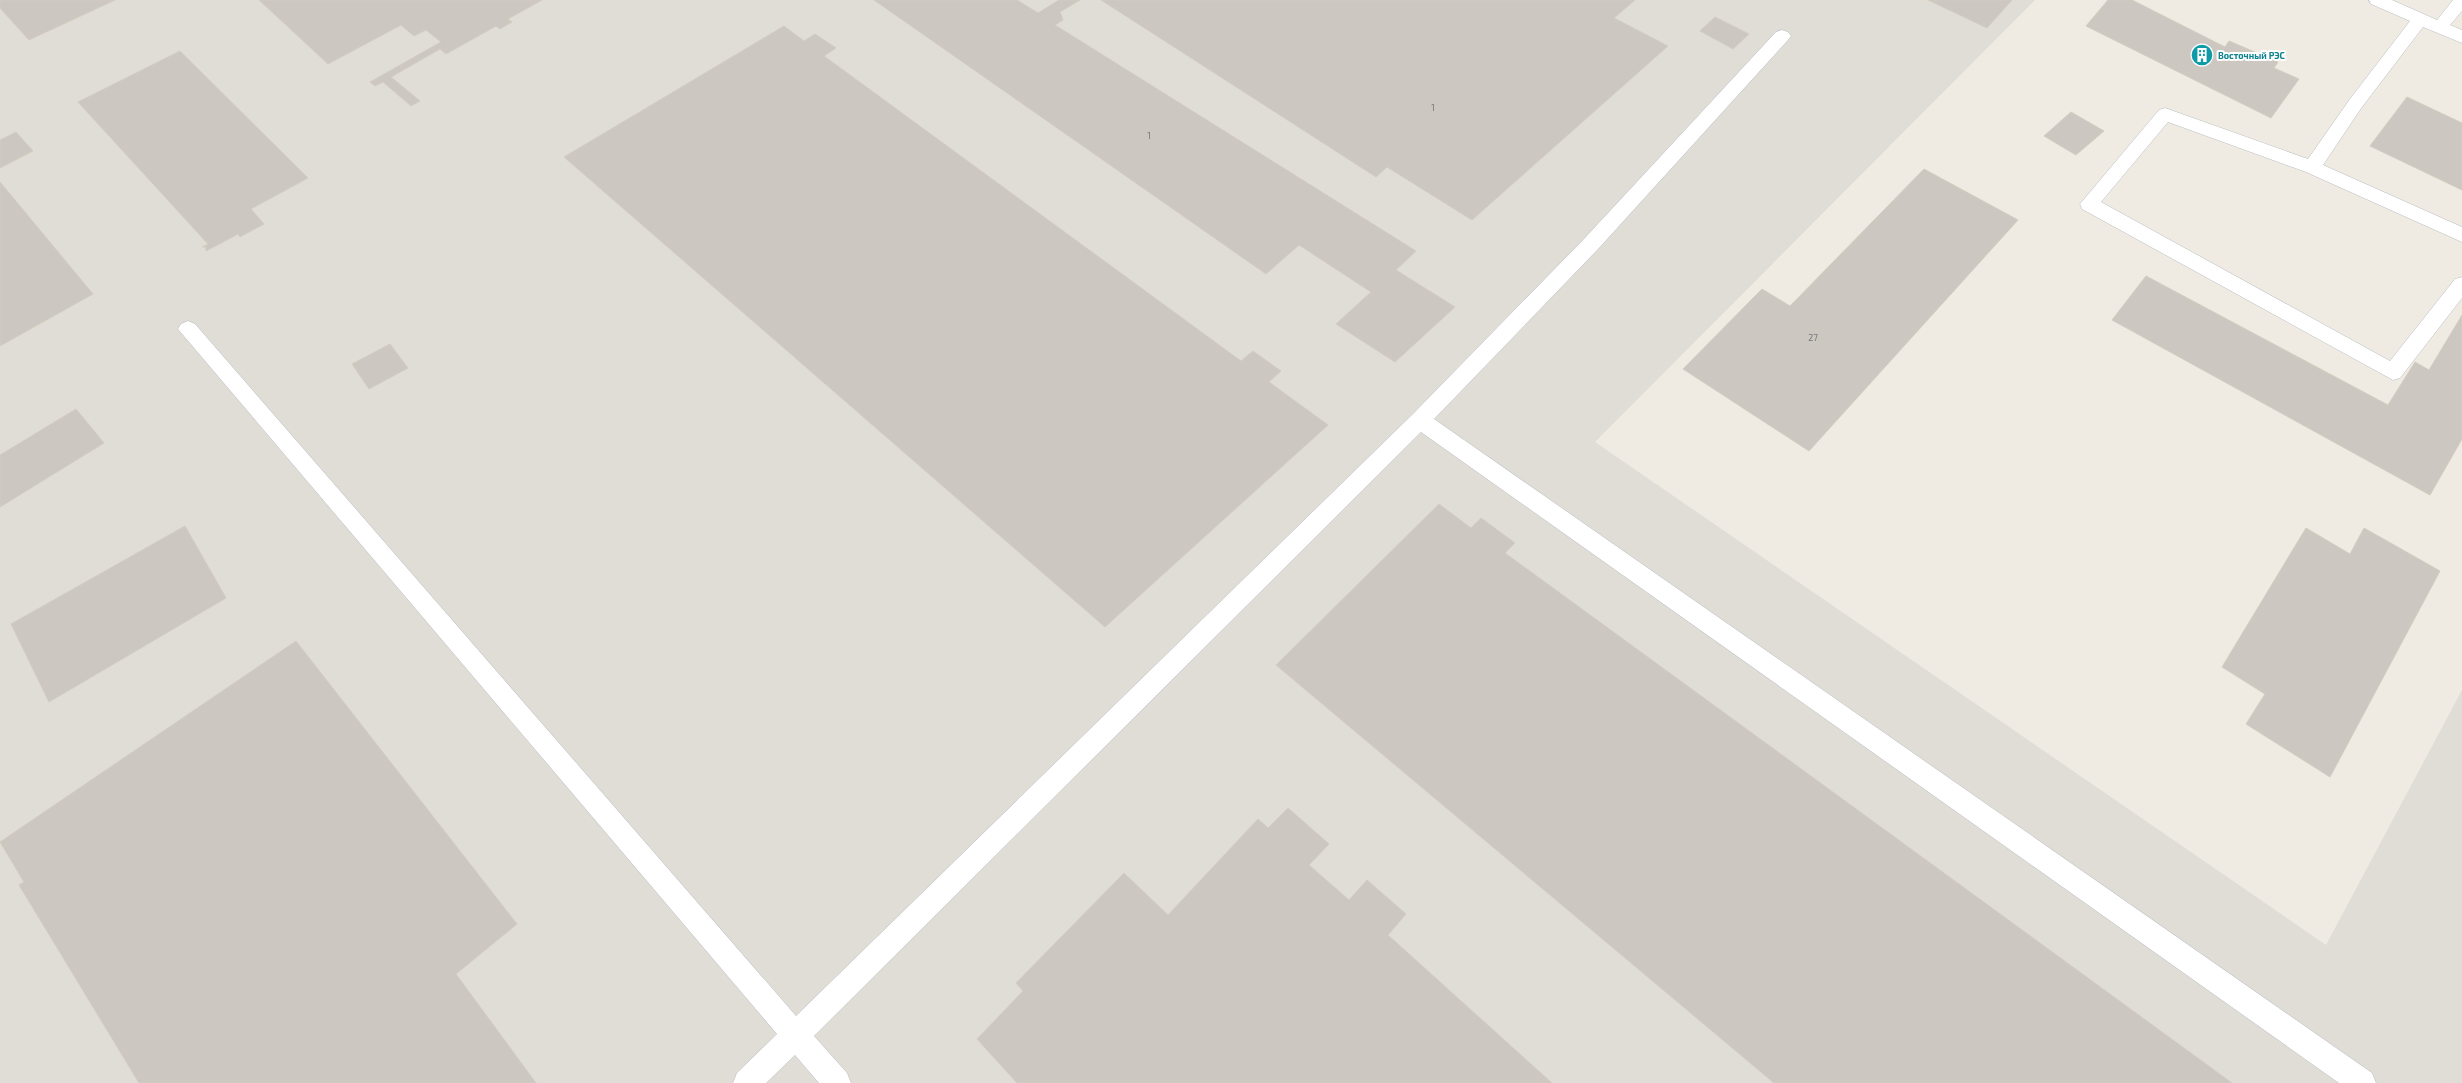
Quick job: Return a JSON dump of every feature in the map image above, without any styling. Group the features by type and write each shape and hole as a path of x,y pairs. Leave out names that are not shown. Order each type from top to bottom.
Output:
{"street":[{"path":"2377,0 2462,37"},
{"path":"2440,27 2462,0"},
{"path":"2312,167 2356,103 2421,18"},
{"path":"747,1083 1420,420 1596,238 1782,36"},
{"path":"2462,235 2312,167 2165,114 2089,204 2393,372 2462,284"},
{"path":"188,329 837,1083"},
{"path":"1420,420 2362,1083"}],"shaded area":[{"path":"0,0 2035,0 1595,442 2326,945 2462,690 2462,1083 0,1083"}],"building":[{"path":"0,0 115,0 29,40 0,8"},
{"path":"259,0 542,0 508,19 512,22 500,29 496,26 446,54 440,49 391,77 420,101 411,106 383,82 375,86 370,82 441,42 426,30 414,36 401,25 328,64"},
{"path":"874,0 1017,0 1038,13 1059,0 1080,0 1060,12 1063,20 1055,25 1416,251 1396,270 1455,307 1395,362 1336,324 1371,292 1299,245 1266,274"},
{"path":"1101,0 1635,0 1614,18 1668,46 1472,220 1387,167 1376,177"},
{"path":"1928,0 2012,0 1987,28"},
{"name":"Восточный РЭС","path":"2108,0 2132,0 2225,47 2229,41 2278,62 2274,68 2299,79 2271,118 2086,26"},
{"path":"1715,17 1749,34 1733,49 1700,31"},
{"path":"784,26 804,41 815,34 836,48 824,56 1241,361 1253,351 1281,371 1269,382 1328,425 1105,627 564,157"},
{"path":"180,51 308,178 251,209 264,224 240,237 238,234 206,251 206,247 202,247 208,244 78,102"},
{"path":"2407,97 2462,123 2462,190 2370,146"},
{"path":"2071,112 2104,131 2076,155 2044,136"},
{"path":"16,132 33,151 0,168 0,140"},
{"path":"1924,169 2018,220 1809,451 1683,369 1762,289 1790,306"},
{"path":"0,182 93,294 0,346"},
{"path":"2146,276 2388,405 2415,362 2429,370 2462,315 2462,439 2430,495 2112,320"},
{"path":"390,344 408,368 369,389 352,364"},
{"path":"76,409 104,443 0,507 0,455"},
{"path":"1439,504 1471,528 1481,518 1515,543 1505,553 2232,1083 1774,1083 1276,665"},
{"path":"185,526 226,598 49,702 11,624"},
{"path":"2306,528 2350,554 2364,528 2440,571 2330,777 2246,724 2265,694 2222,667"},
{"path":"296,641 517,924 456,974 536,1083 139,1083 19,885 24,882 0,842"},
{"path":"1288,808 1329,844 1309,865 1349,900 1367,880 1406,914 1388,935 1552,1083 1017,1083 977,1039 1023,991 1016,983 1124,873 1168,915 1258,819 1268,828"}],"place":[{"name":"Восточный РЭС","path":"2202,55"}]}
